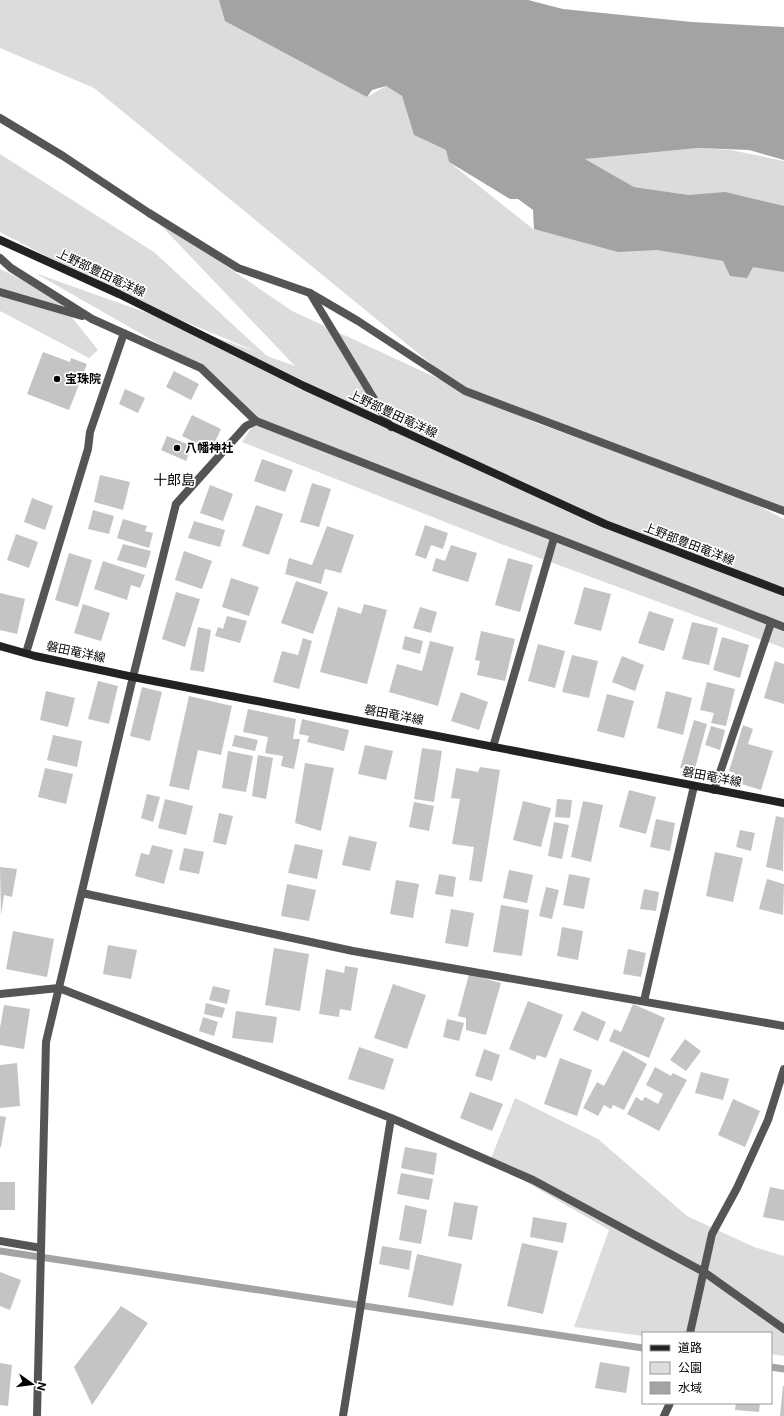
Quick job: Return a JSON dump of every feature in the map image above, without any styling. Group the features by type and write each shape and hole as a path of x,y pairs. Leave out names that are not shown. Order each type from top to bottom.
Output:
{"main road":[{"name":"上野部豊田竜洋線","path":"0,240 119,294 297,383 606,524 784,592"},
{"name":"磐田竜洋線","path":"0,646 132,677 784,804"}],"street":[{"path":"0,118 63,156 238,268 310,293 358,321 465,391 784,511"},
{"path":"0,258 12,268 92,319"},
{"path":"0,292 92,319 201,368 256,421 784,627"},
{"path":"310,293 391,427"},
{"path":"26,653 88,449 90,432 124,333"},
{"path":"37,1416 46,1042 132,677 176,504 246,426 256,421"},
{"path":"493,747 554,538"},
{"path":"714,790 772,623"},
{"path":"644,1001 694,786"},
{"path":"82,893 353,951 784,1026"},
{"path":"0,994 59,988 391,1118 533,1180 704,1272 784,1329"},
{"path":"690,1332 712,1234 737,1188 768,1120 784,1069"},
{"path":"343,1416 391,1118"},
{"path":"0,1240 41,1248"},
{"path":"664,1416 670,1404"}],"green space":[{"path":"0,0 222,0 367,97 386,86 402,96 414,135 446,150 449,162 533,229 784,271 784,511 725,489 784,519 784,648 501,544 242,442 256,421 201,368 35,273 257,352 119,294 0,232 0,154 154,252 267,356 295,366 149,213 292,311 463,390 94,88 0,48","holes":["473,394 712,485 536,423"]},
{"path":"698,148 731,150 784,161 784,209 634,187 585,159"},
{"path":"0,269 54,295 98,350 89,358 0,311"},
{"path":"515,1098 598,1139 687,1216 754,1247 784,1256 784,1356 772,1354 772,1332 642,1332 642,1336 574,1327 609,1230 490,1161"}],"water":[{"path":"219,0 528,0 563,9 692,22 784,27 784,160 749,150 698,148 585,159 634,187 689,195 725,192 784,206 784,272 753,267 747,278 730,276 723,261 657,250 618,252 534,229 533,210 518,199 510,199 449,162 446,150 414,135 402,96 386,86 372,90 367,97 225,21"}],"building":[{"name":"宝珠院","path":"43,352 70,362 71,358 87,364 69,410 27,394"},
{"path":"174,371 199,384 191,400 166,387"},
{"path":"125,389 145,398 138,413 119,404"},
{"path":"192,415 221,429 211,450 182,436"},
{"name":"八幡神社","path":"167,436 192,446 186,461 161,450"},
{"path":"262,459 293,470 285,492 254,481"},
{"path":"100,475 130,482 123,510 94,502"},
{"path":"312,483 331,489 319,527 300,522"},
{"path":"210,485 233,494 223,521 200,513"},
{"path":"32,498 53,506 45,530 24,522"},
{"path":"256,505 283,514 269,555 242,546"},
{"path":"93,510 114,516 109,534 88,529"},
{"path":"123,519 147,526 145,531 153,533 149,548 117,538"},
{"path":"194,521 225,530 220,547 188,538"},
{"path":"425,525 448,533 443,549 431,545 426,559 415,555"},
{"path":"327,526 354,535 341,573 325,569 321,584 285,574 289,558 312,565"},
{"path":"16,534 38,542 29,568 7,560"},
{"path":"123,544 151,551 146,568 117,560"},
{"path":"451,545 477,553 468,582 432,571 436,558 445,561"},
{"path":"184,551 212,561 202,589 175,580"},
{"path":"69,553 92,560 78,607 55,600"},
{"path":"508,558 533,565 520,612 495,605"},
{"path":"103,561 145,575 140,588 131,585 127,600 94,589"},
{"path":"231,578 259,587 249,616 222,607"},
{"path":"296,581 328,592 313,634 281,623"},
{"path":"584,587 611,594 601,631 574,624"},
{"path":"176,592 200,599 185,647 162,639"},
{"path":"0,593 25,599 17,634 0,630"},
{"path":"83,604 110,613 101,641 74,633"},
{"path":"364,604 387,610 367,684 320,672 338,607 361,614"},
{"path":"420,607 437,612 431,633 413,628"},
{"path":"649,611 674,619 664,651 638,643"},
{"path":"227,616 247,621 240,643 215,636 218,627 223,629"},
{"path":"692,622 718,628 709,665 682,659"},
{"path":"198,627 211,630 204,672 190,670"},
{"path":"481,631 515,639 505,681 477,675 480,661 475,660"},
{"path":"405,636 423,641 420,654 402,649"},
{"path":"722,637 749,645 740,678 713,670"},
{"path":"303,638 312,641 299,689 273,682 282,651 298,655"},
{"path":"430,641 454,647 438,706 389,692 397,664 422,671"},
{"path":"538,644 565,651 555,688 528,681"},
{"path":"572,655 598,661 589,698 562,692"},
{"path":"622,656 644,665 635,691 612,682"},
{"path":"775,661 784,664 784,704 764,698"},
{"path":"98,681 118,686 109,724 88,719"},
{"path":"707,682 735,689 726,726 711,723 714,713 700,710"},
{"path":"142,687 162,692 150,741 130,736"},
{"path":"46,691 75,698 68,727 40,720"},
{"path":"666,691 692,698 683,735 657,728"},
{"path":"461,692 488,702 479,730 451,721"},
{"path":"607,694 634,701 624,738 597,731"},
{"path":"189,696 232,706 221,755 198,750 189,790 169,786"},
{"path":"248,709 296,719 293,739 300,739 294,769 281,766 283,756 265,753 268,737 243,732"},
{"path":"302,719 349,730 344,751 307,742 309,736 299,734"},
{"path":"694,720 707,724 694,772 680,768"},
{"path":"743,725 753,729 748,744 773,751 761,790 732,781 735,773 729,771"},
{"path":"711,726 725,730 720,750 705,745"},
{"path":"53,735 82,741 77,767 47,760"},
{"path":"235,735 258,740 255,751 232,746"},
{"path":"365,745 393,751 386,780 358,774"},
{"path":"422,748 442,751 434,802 414,799"},
{"path":"228,751 253,756 246,792 222,788"},
{"path":"258,755 273,758 266,799 252,796"},
{"path":"305,763 334,768 321,831 295,823"},
{"path":"480,767 500,770 482,882 469,880 474,847 452,844 460,799 451,798 456,768 478,772"},
{"path":"45,768 73,774 66,804 38,797"},
{"path":"629,790 656,797 646,834 619,827"},
{"path":"147,794 160,797 153,822 141,818"},
{"path":"165,799 193,806 186,835 158,828"},
{"path":"557,799 572,800 570,818 555,817"},
{"path":"523,801 551,808 541,847 513,840"},
{"path":"583,801 603,805 591,862 571,857"},
{"path":"414,802 434,806 429,831 409,827"},
{"path":"219,813 233,816 226,845 213,842"},
{"path":"776,816 784,818 783,871 766,867"},
{"path":"656,819 675,823 670,851 650,847"},
{"path":"554,822 569,825 562,859 548,856"},
{"path":"740,830 755,833 751,851 736,847"},
{"path":"349,836 377,842 370,871 342,865"},
{"path":"295,844 323,850 317,879 288,873"},
{"path":"152,845 173,850 164,884 135,876 141,853 149,855"},
{"path":"184,848 204,852 199,874 179,870"},
{"path":"715,852 743,858 733,902 706,896"},
{"path":"0,867 17,869 12,897 4,895 1,916"},
{"path":"509,870 533,875 527,903 503,898"},
{"path":"439,874 456,877 453,897 435,894"},
{"path":"569,874 590,878 584,909 563,905"},
{"path":"767,879 784,884 783,915 759,909"},
{"path":"396,880 419,884 413,918 390,914"},
{"path":"287,884 316,890 309,921 281,916"},
{"path":"546,887 559,890 552,919 539,916"},
{"path":"644,889 659,892 656,911 640,909"},
{"path":"501,905 529,910 522,956 493,952"},
{"path":"451,909 474,913 468,947 445,943"},
{"path":"562,927 583,931 578,960 557,956"},
{"path":"13,931 54,939 47,977 6,969"},
{"path":"108,945 137,950 131,979 103,974"},
{"path":"274,948 309,954 300,1011 265,1005"},
{"path":"628,949 646,953 641,977 623,974"},
{"path":"345,966 358,968 351,1011 340,1009 339,1017 319,1014 326,969 344,973"},
{"path":"469,974 501,983 486,1035 466,1030 466,1018 458,1016"},
{"path":"393,984 426,995 407,1049 374,1038"},
{"path":"213,986 230,990 227,1004 209,1000"},
{"path":"528,1001 563,1015 546,1058 537,1055 535,1060 509,1049"},
{"path":"206,1003 225,1008 222,1018 204,1014"},
{"path":"633,1004 665,1018 649,1058 609,1041 614,1029 621,1032"},
{"path":"4,1005 30,1009 24,1049 0,1045 0,1028"},
{"path":"236,1011 277,1017 273,1043 232,1038"},
{"path":"582,1011 606,1022 598,1041 573,1030"},
{"path":"203,1017 218,1022 214,1036 199,1031"},
{"path":"447,1019 464,1023 459,1041 443,1037"},
{"path":"685,1039 701,1051 686,1071 670,1060"},
{"path":"359,1047 394,1059 384,1090 348,1079"},
{"path":"484,1049 500,1055 492,1081 475,1076"},
{"path":"623,1050 647,1064 624,1110 613,1105 611,1109 604,1105 598,1116 583,1108 597,1082 604,1086"},
{"path":"560,1058 592,1070 577,1116 544,1104"},
{"path":"17,1063 20,1106 0,1108 0,1065"},
{"path":"655,1067 671,1076 673,1073 687,1080 659,1131 627,1114 636,1097 642,1101 645,1097 658,1104 663,1094 646,1085"},
{"path":"701,1072 729,1079 723,1100 695,1093"},
{"path":"470,1092 503,1104 492,1131 460,1118"},
{"path":"733,1099 760,1111 745,1147 718,1135"},
{"path":"0,1116 6,1117 1,1147 0,1147"},
{"path":"405,1147 437,1153 434,1175 401,1168"},
{"path":"401,1173 433,1179 429,1200 397,1194"},
{"path":"0,1182 15,1182 15,1210 0,1210"},
{"path":"770,1187 784,1190 784,1221 763,1217"},
{"path":"454,1202 478,1206 472,1240 448,1236"},
{"path":"405,1205 427,1210 421,1244 399,1240"},
{"path":"533,1217 567,1223 563,1243 530,1237"},
{"path":"522,1243 558,1251 543,1314 507,1306"},
{"path":"382,1246 412,1251 409,1270 379,1264"},
{"path":"417,1254 462,1264 453,1306 408,1297"},
{"path":"0,1272 21,1280 10,1310 0,1306"},
{"path":"121,1306 148,1323 92,1405 74,1367"},
{"path":"600,1362 630,1367 626,1393 595,1388"},
{"path":"0,1363 12,1365 8,1406 0,1405"},
{"path":"783,1386 784,1416 780,1416"},
{"path":"736,1404 760,1404 759,1412 735,1410"}],"waterway":[{"path":"0,1251 642,1348"},
{"path":"772,1367 784,1369"}],"place":[{"name":"宝珠院","path":"57,379"},
{"name":"八幡神社","path":"177,448"}],"district":[{"name":"十郎島","path":"174,480"}]}
